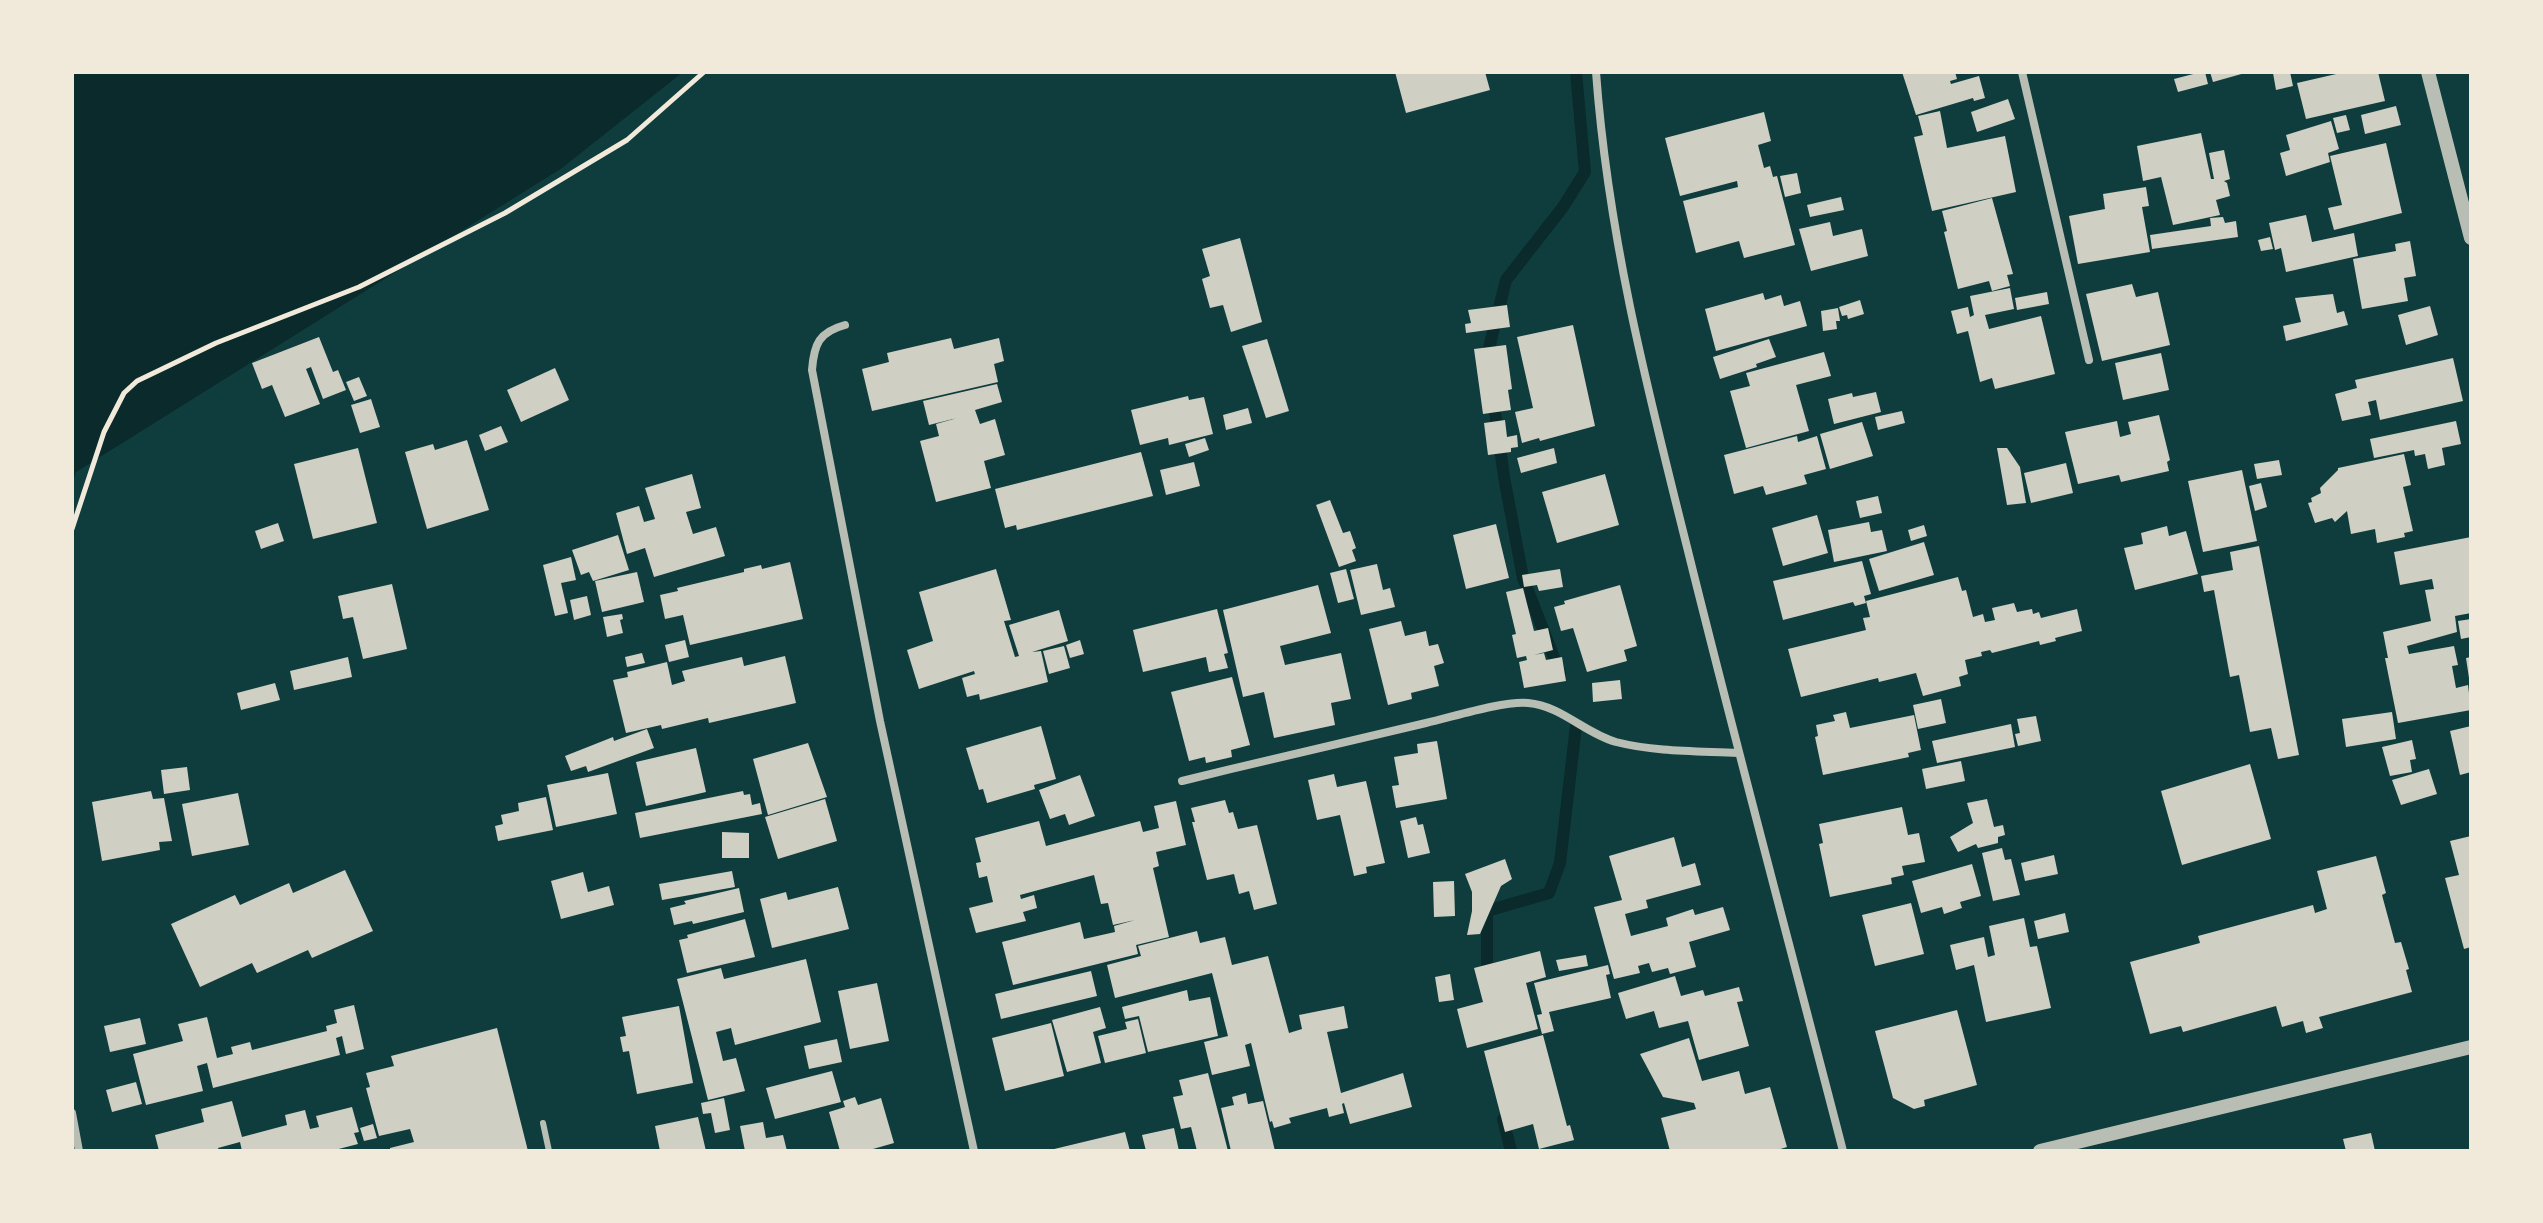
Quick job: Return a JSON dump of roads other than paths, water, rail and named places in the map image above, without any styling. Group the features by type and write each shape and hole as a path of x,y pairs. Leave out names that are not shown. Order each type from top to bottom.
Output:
{"street":[{"path":"1596,72 1600,126 1620,265 1653,410 1738,753 1843,1151"},
{"path":"2022,72 2089,360"},
{"path":"2428,72 2471,238"},
{"path":"845,325 822,336 814,350 812,370 880,721 974,1151"},
{"path":"1182,781 1524,703 1561,712 1598,735 1617,742 1683,751 1738,753"},
{"path":"2040,1151 2471,1047"},
{"path":"72,1113 79,1151"}],"lane":[{"path":"543,1123 549,1151"}],"water":[{"path":"72,72 683,72 562,168 76,472 72,484"}],"waterway":[{"path":"1488,363 1487,356 1506,280 1563,207 1585,172 1576,72"},
{"path":"1493,397 1523,578 1560,673"},
{"path":"1487,978 1487,911 1549,893 1560,863 1576,726"},
{"path":"1503,1119 1511,1151"}]}
